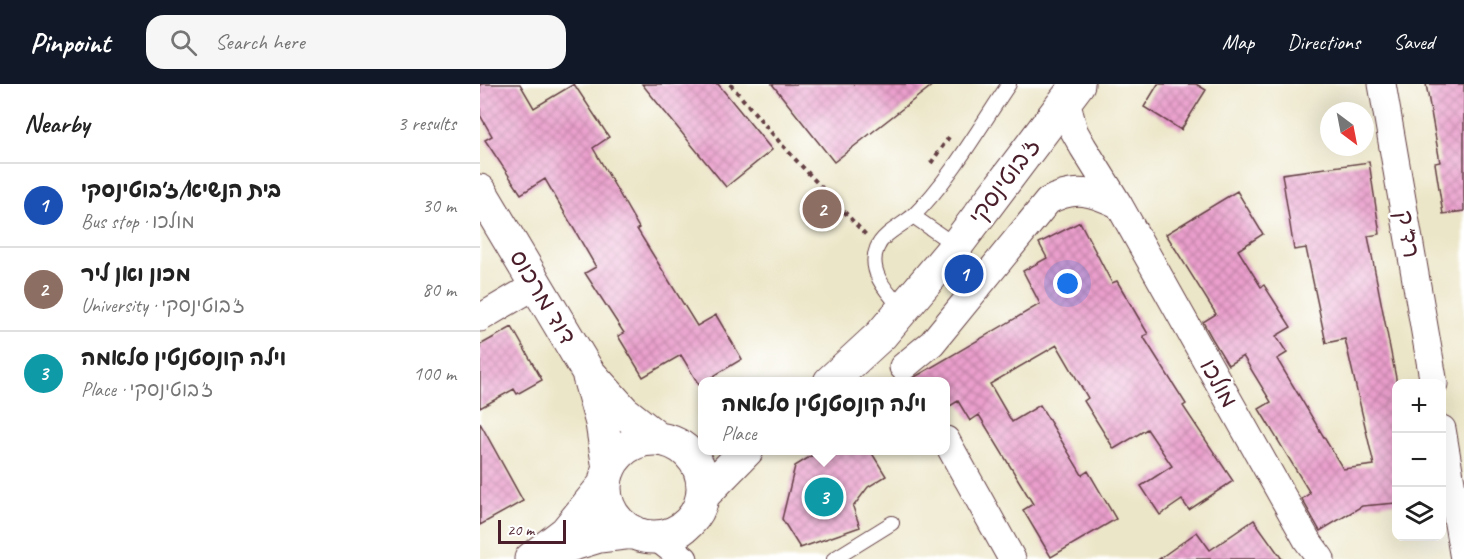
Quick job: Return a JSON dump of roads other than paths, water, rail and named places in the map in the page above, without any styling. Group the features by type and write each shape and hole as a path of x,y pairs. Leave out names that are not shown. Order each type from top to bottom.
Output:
{"street":[{"name":"רד\"ק","path":"1382,84 1433,379"},
{"name":"מולכו","path":"1072,92 1074,131 1119,205 1307,540 1321,559"},
{"name":"ז'בוטינסקי","path":"834,377 881,334 956,246 1072,92"},
{"path":"881,334 908,374 1048,201 1074,191 1086,191 1119,205"},
{"name":"דוד מרכוס","path":"480,192 588,372 624,412 682,445"},
{"path":"480,318 536,285"},
{"name":"דוד מרכוס","path":"588,372 602,423 607,476"},
{"path":"1443,433 1464,559"},
{"path":"643,440 682,445 700,470 703,495 698,511 687,524 673,533 599,536 535,557 566,532 607,476 617,456 628,446 643,440"},
{"path":"950,449 1012,559"},
{"path":"703,495 742,455"},
{"path":"607,476 609,507 618,522 644,534 684,559"}],"lane":[{"path":"902,309 880,282 875,259 876,249 884,238 913,216 938,186 1009,84"},
{"path":"913,216 956,246"},
{"path":"834,559 892,523"}],"place":[{"name":"מכון ואן ליר","path":"822,209"},
{"name":"בית הנשיא/ז׳בוטינסקי","path":"964,274"},
{"name":"וילה קונסטנטין סלאמה","path":"824,497"}]}
